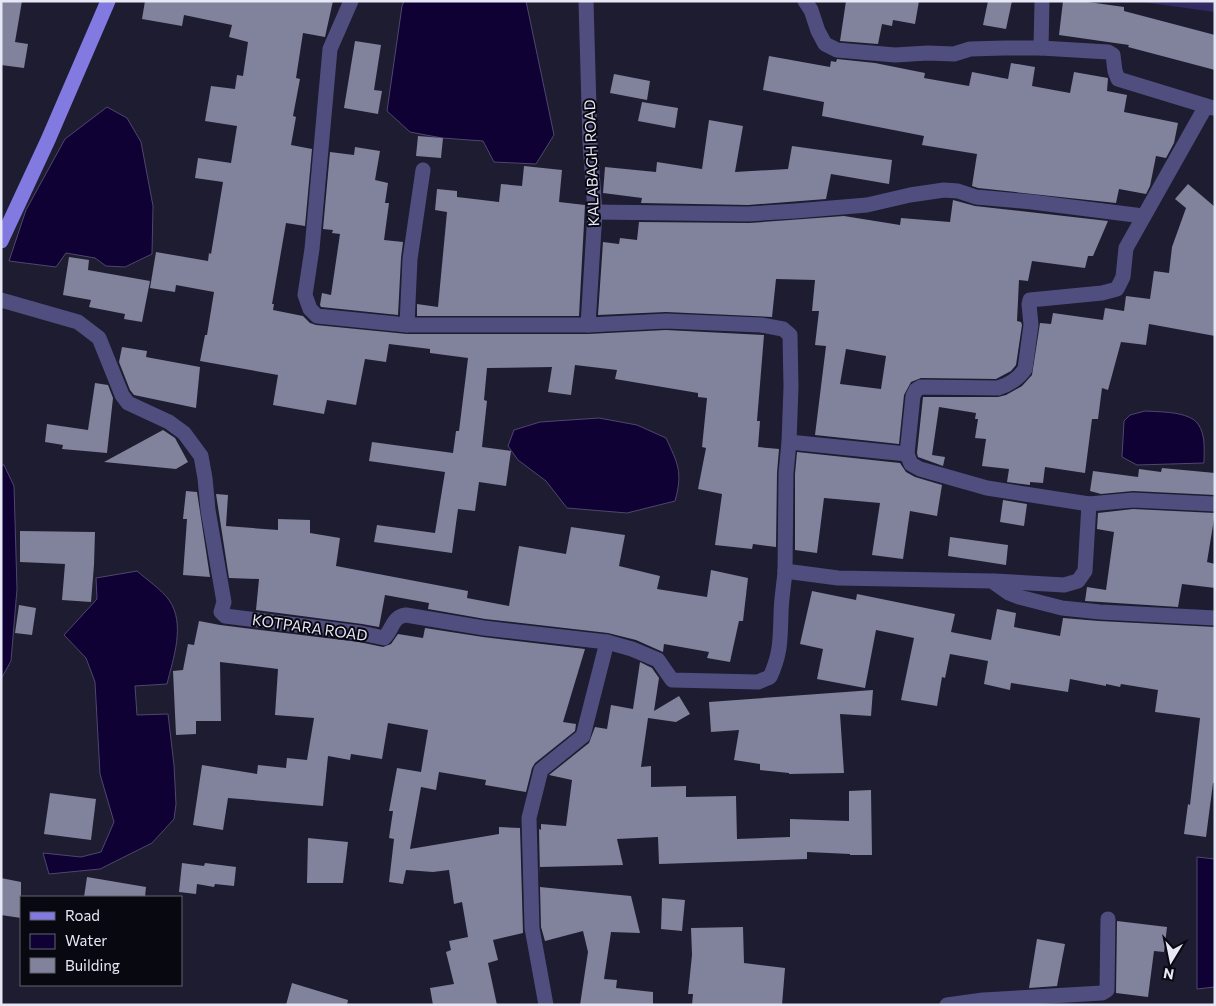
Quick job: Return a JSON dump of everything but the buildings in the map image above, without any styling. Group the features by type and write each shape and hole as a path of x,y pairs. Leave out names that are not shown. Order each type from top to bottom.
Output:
{"main road":[{"path":"1,241 48,140 108,1"}],"street":[{"path":"351,1 330,49 312,249 305,295 310,309 317,316 407,325 588,325 666,322 761,325 783,329 790,335 790,442 786,474 785,571 781,613 781,644 776,664 770,676 758,682 672,680 658,660 632,649 607,642 583,736 541,770 529,818 532,928 546,1005"},
{"name":"KALABAGH ROAD","path":"586,1 590,143 595,212 588,325"},
{"path":"805,1 811,10 818,31 825,44 837,50 895,55 954,54 970,49 1041,48 1108,52 1113,55 1118,79 1210,107 1143,216 1126,248 1123,278 1117,289 1102,293 1030,300 1028,304 1031,325 1025,369 1022,375 998,388 921,387 916,390 913,396 908,454 911,464 920,469 987,488 1089,504 1133,500 1215,504"},
{"path":"1041,48 1042,1"},
{"path":"407,325 410,258 423,170"},
{"path":"595,212 748,214 867,205 910,195 944,190 958,191 976,197 1143,216"},
{"name":"KOTPARA ROAD","path":"1,300 78,322 99,338 122,395 128,402 169,422 184,433 201,456 224,602 221,612 225,616 342,630 384,638 395,620 399,616 406,615 484,628 607,642"},
{"path":"790,442 908,454"},
{"path":"785,571 838,578 992,581 1064,585 1078,581 1085,571 1089,504"},
{"path":"992,581 1019,597 1062,608 1100,612 1215,618"},
{"path":"947,1005 982,1000 1102,993 1107,990 1108,919"}],"shaded area":[{"path":"1135,1 1215,1 1215,12"}],"water":[{"path":"404,1 526,1 554,135 536,164 494,162 483,141 442,138 410,132 387,111"},
{"path":"107,107 127,118 141,142 153,206 152,254 125,267 106,266 95,258 66,253 56,267 9,261 26,210 65,139"},
{"path":"1145,411 1181,414 1194,420 1201,428 1204,443 1204,463 1137,465 1122,457 1124,421 1130,415"},
{"path":"599,418 637,425 666,438 674,455 679,475 675,501 627,513 567,508 546,481 518,460 508,446 514,430 540,422"},
{"path":"1,465 4,465 14,486 17,589 11,661 1,679"},
{"path":"137,571 166,596 174,609 177,620 177,642 167,684 135,686 137,715 168,714 174,765 176,804 174,819 152,843 100,869 49,874 43,853 81,857 101,852 114,822 100,774 95,682 86,658 64,635 97,599 96,578"},
{"path":"1197,857 1215,859 1215,987 1197,989"}]}
